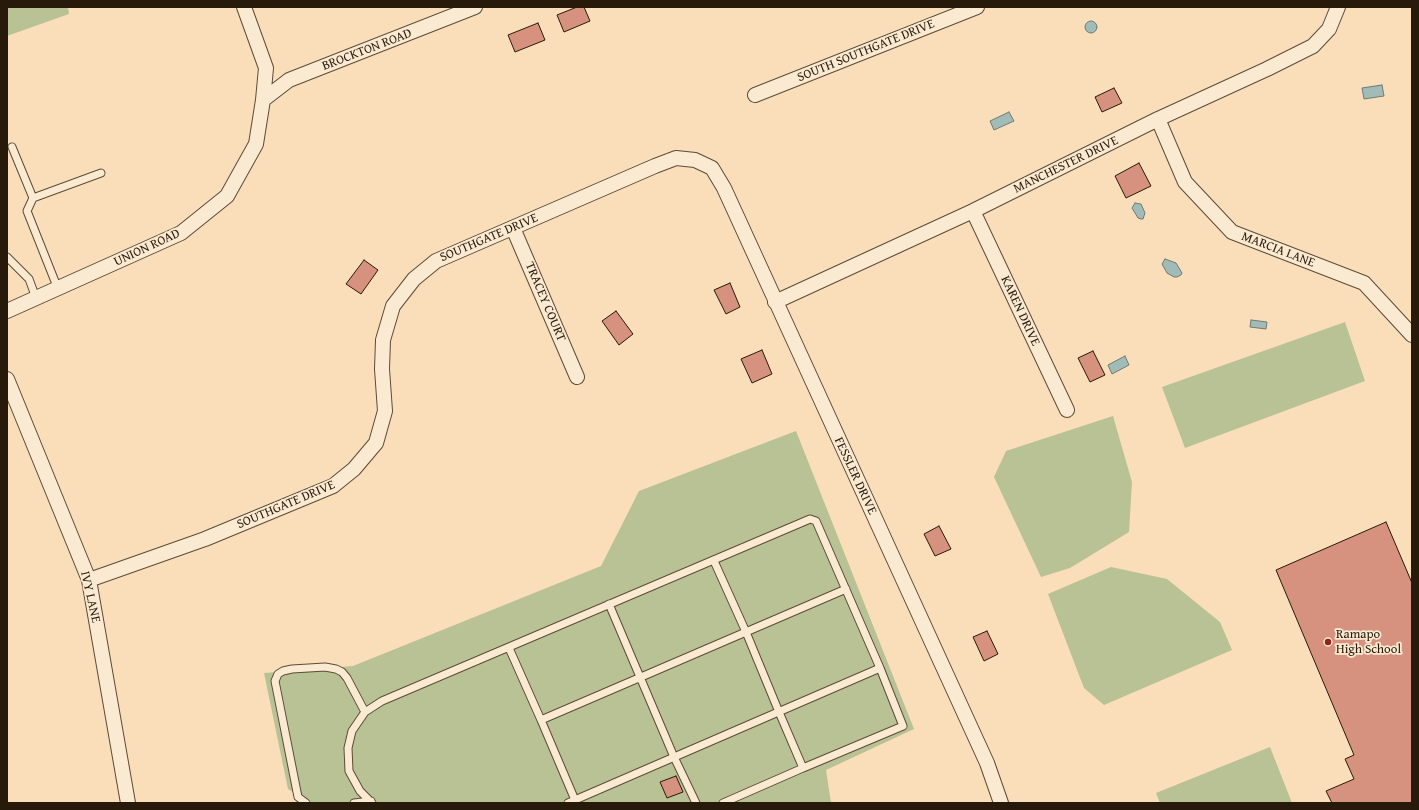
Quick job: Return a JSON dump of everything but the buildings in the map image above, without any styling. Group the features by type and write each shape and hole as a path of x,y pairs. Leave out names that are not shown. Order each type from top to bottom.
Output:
{"street":[{"name":"UNION ROAD","path":"7,311 181,233 227,196 256,144 263,100 266,68 244,7"},
{"name":"BROCKTON ROAD","path":"263,100 290,80 475,7"},
{"name":"SOUTH SOUTHGATE DRIVE","path":"755,95 977,7"},
{"name":"MANCHESTER DRIVE","path":"775,302 973,211 1313,46 1329,29 1338,7"},
{"name":"MARCIA LANE","path":"1158,120 1185,182 1232,232 1364,284 1412,335"},
{"name":"SOUTHGATE DRIVE","path":"89,580 205,539 326,489 333,486 354,469 376,444 385,411 382,369 383,340 393,306 414,279 436,261 655,166 676,158 694,160"},
{"name":"FESSLER DRIVE","path":"694,160 712,168 724,188 987,763 1001,803"},
{"name":"KAREN DRIVE","path":"973,211 1067,410"},
{"name":"TRACEY COURT","path":"513,228 577,377"},
{"name":"IVY LANE","path":"7,379 89,580 128,803"}],"lane":[{"path":"12,147 33,198"},
{"path":"58,289 27,211 33,198 101,173"},
{"path":"7,257 28,279 36,298"},
{"path":"371,802 360,792 349,771 348,748 352,730 365,712 382,701 810,519 816,521 880,668 903,726 723,803"},
{"path":"714,561 746,632 803,768"},
{"path":"541,720 846,589"},
{"path":"610,604 674,757 696,803"},
{"path":"509,648 541,720 571,802 880,668"},
{"path":"306,803 298,797 296,792 275,681 278,674 292,669 326,667 336,669 342,672 347,678 365,712"},
{"path":"354,803 371,802"}],"green space":[{"path":"7,7 68,7 69,14 7,36"},
{"path":"1345,322 1365,381 1185,448 1162,387"},
{"path":"1113,416 1132,482 1129,532 1070,568 1041,577 994,477 1006,451"},
{"path":"796,431 914,729 826,770 831,803 312,803 288,789 264,673 353,666 601,566 639,491"},
{"path":"1111,567 1167,579 1220,622 1232,650 1104,705 1084,688 1048,594"},
{"path":"1270,747 1292,803 1160,803 1156,793"}],"water":[{"path":"1089,21 1093,21 1097,27 1093,33 1089,33 1085,29 1085,25"},
{"path":"1382,85 1384,96 1364,99 1362,88"},
{"path":"1009,112 1014,121 994,130 990,121"},
{"path":"1135,203 1141,204 1145,213 1143,219 1138,218 1132,208"},
{"path":"1165,259 1176,263 1182,273 1181,275 1174,277 1167,273 1162,264"},
{"path":"1251,320 1267,322 1266,329 1250,327"},
{"path":"1125,356 1129,365 1112,374 1108,365"}],"place":[{"name":"Ramapo High School","path":"1328,642"}]}
